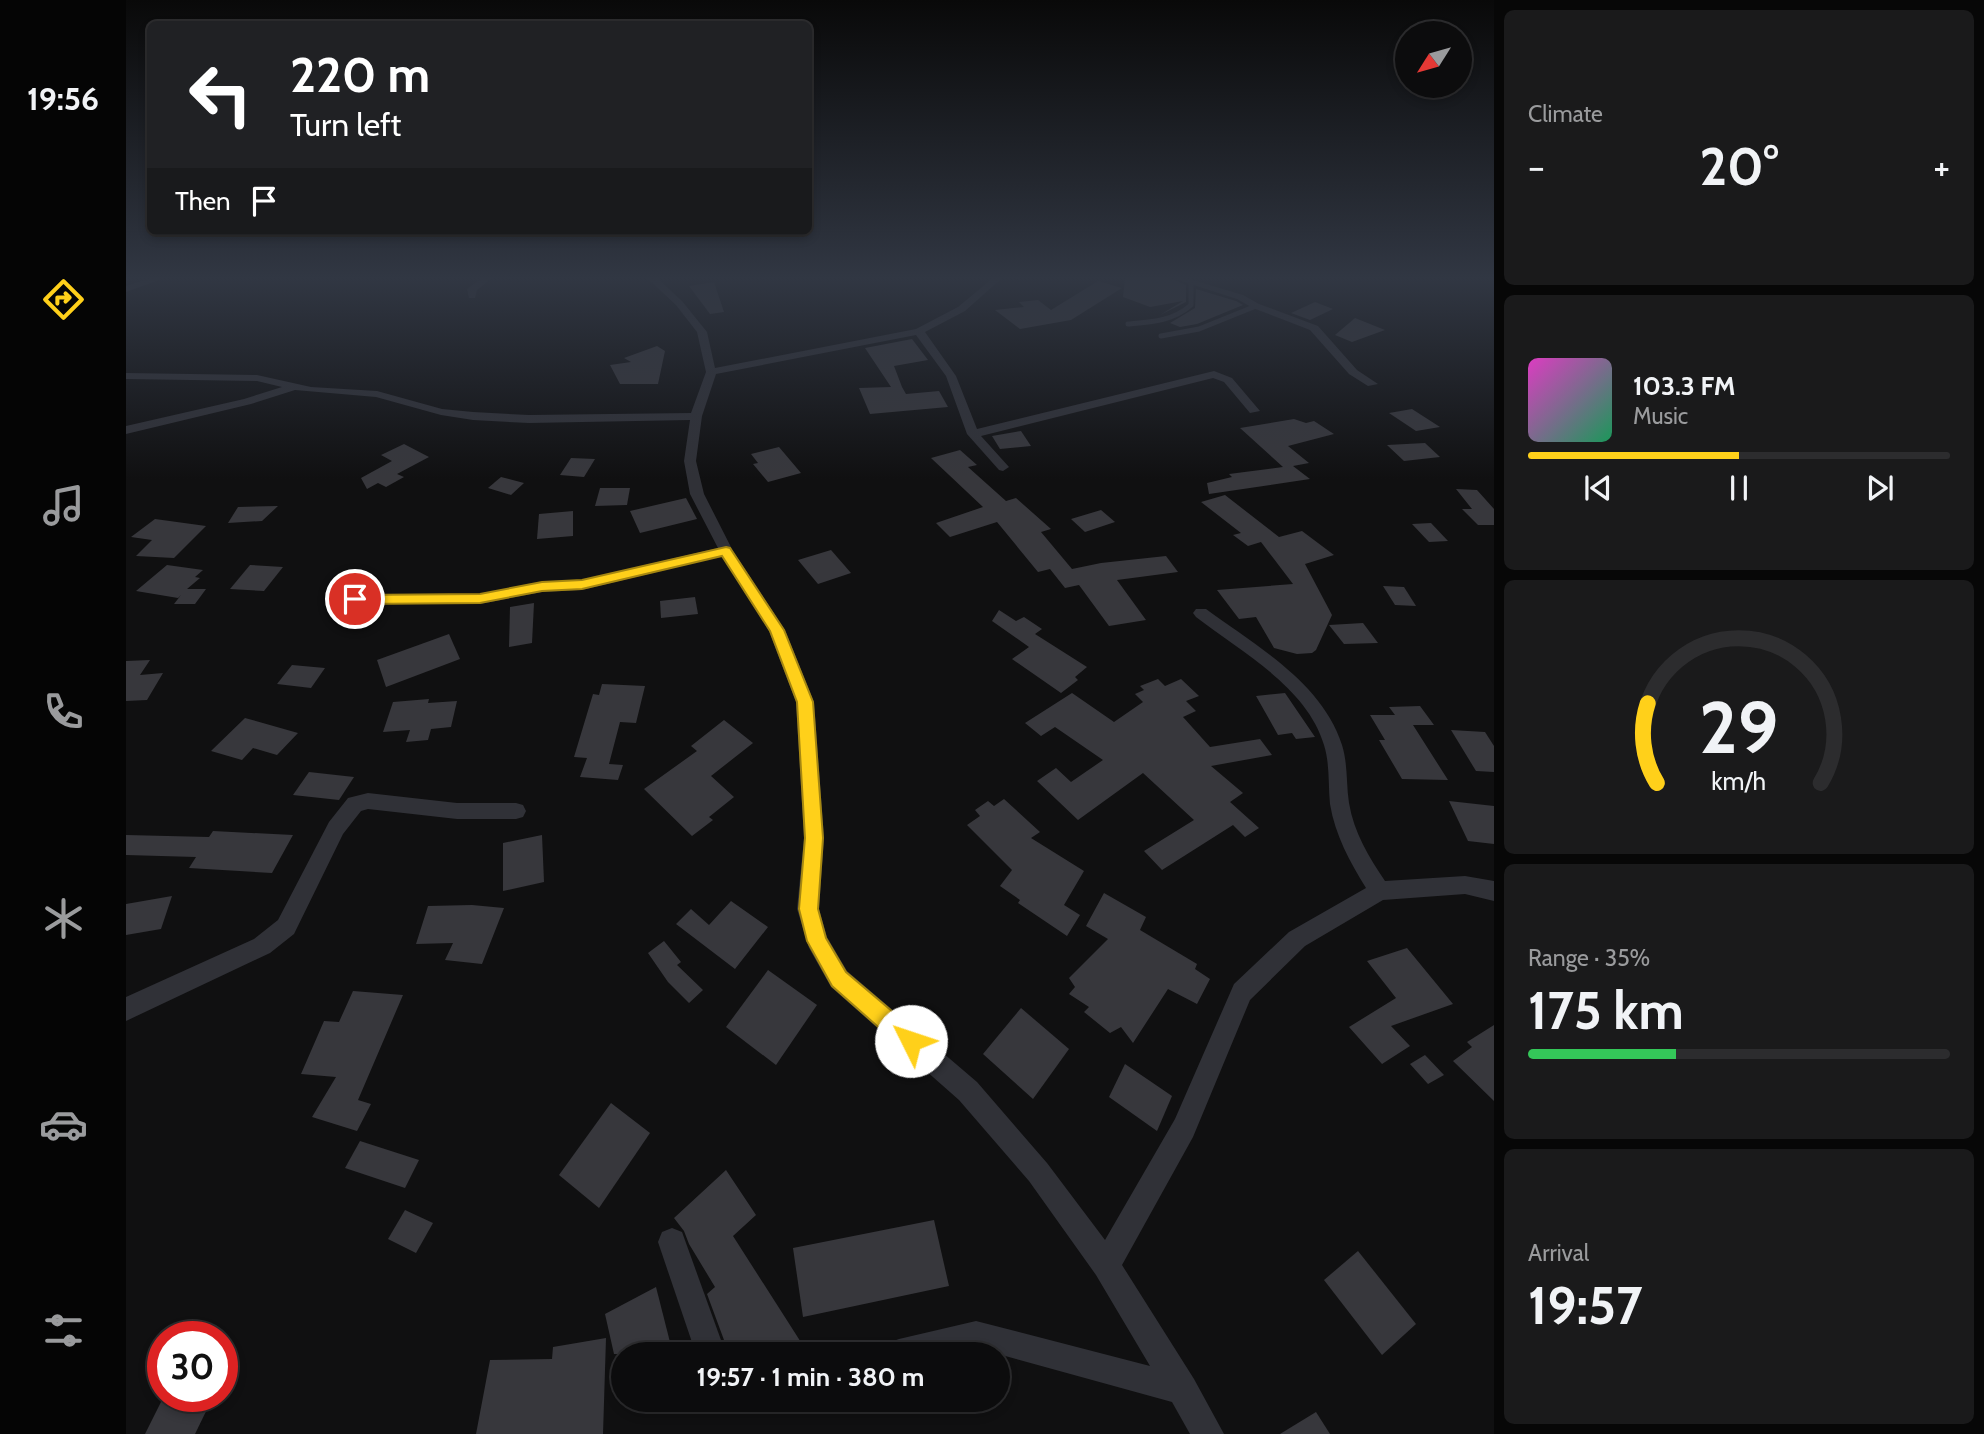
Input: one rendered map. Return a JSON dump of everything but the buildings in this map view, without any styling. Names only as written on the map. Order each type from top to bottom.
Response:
[{"type":"street","points":[[705,345],[711,372],[696,416],[690,461],[698,494],[726,551],[777,630],[805,702],[814,838],[808,909],[817,941],[839,979],[940,1063],[968,1091],[1038,1172],[1106,1265],[1208,1434]]},
{"type":"street","points":[[711,372],[848,345]]},
{"type":"street","points":[[929,345],[951,376],[973,434],[1003,467]]},
{"type":"street","points":[[1329,345],[1353,372],[1372,384]]},
{"type":"street","points":[[973,434],[1214,374],[1228,380],[1254,411]]},
{"type":"street","points":[[126,376],[257,378],[293,387],[377,394],[441,412],[529,419],[696,416]]},
{"type":"street","points":[[126,430],[247,402],[293,387]]},
{"type":"street","points":[[355,599],[480,599],[542,587],[582,585],[726,551]]},
{"type":"street","points":[[1201,613],[1292,684],[1318,714],[1332,740],[1340,807],[1349,844],[1380,891]]},
{"type":"street","points":[[126,1009],[262,946],[286,927],[336,828],[355,804],[368,801],[457,811],[516,811]]},
{"type":"street","points":[[1106,1265],[1184,1129],[1242,992],[1297,939],[1380,891],[1465,885],[1494,891]]},
{"type":"street","points":[[673,1242],[707,1342]]},
{"type":"street","points":[[950,1342],[976,1336],[999,1342]]},
{"type":"street","points":[[1010,1345],[1183,1390]]},
{"type":"route","points":[[355,599],[480,599],[542,587],[582,585],[726,551],[777,630],[805,702],[813,786],[814,838],[808,909],[817,941],[839,979],[911,1041]]}]
